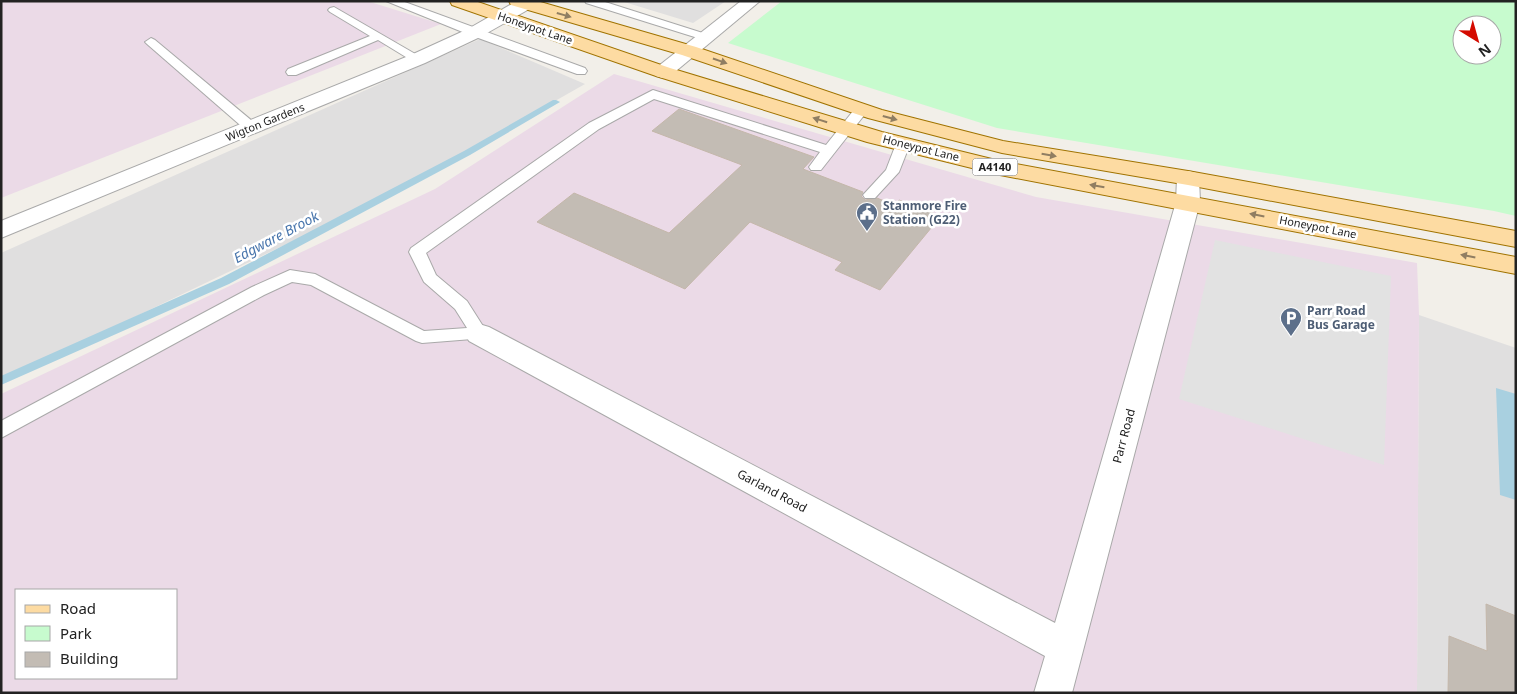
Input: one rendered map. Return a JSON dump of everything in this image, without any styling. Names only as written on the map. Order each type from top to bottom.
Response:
[{"type":"main road","name":"Honeypot Lane","points":[[458,1],[515,7],[689,51],[862,109],[1002,147],[1516,266]]},
{"type":"main road","name":"Honeypot Lane","points":[[515,7],[663,72],[903,144],[1000,168],[1188,190],[1516,239]]},
{"type":"street","points":[[663,72],[752,1]]},
{"type":"street","name":"Wigton Gardens","points":[[1,230],[418,59],[474,33],[515,7]]},
{"type":"street","name":"Parr Road","points":[[1053,693],[1188,190]]},
{"type":"street","name":"Garland Road","points":[[479,334],[1066,648]]},
{"type":"lane","points":[[391,1],[474,33],[581,70]]},
{"type":"lane","points":[[590,1],[705,37]]},
{"type":"lane","points":[[334,10],[418,59]]},
{"type":"lane","points":[[292,72],[379,36]]},
{"type":"lane","points":[[151,42],[252,128]]},
{"type":"lane","points":[[1,430],[258,291],[290,276],[315,280],[422,337],[479,334],[461,305],[430,278],[417,252],[594,126],[653,94],[830,152]]},
{"type":"lane","points":[[816,167],[830,152],[862,109]]},
{"type":"lane","points":[[870,195],[892,172],[903,144]]},
{"type":"shaded area","points":[[1,1],[367,1],[441,24],[1,198]]},
{"type":"shaded area","points":[[621,1],[726,1],[693,23]]},
{"type":"shaded area","points":[[480,39],[585,84],[393,193],[1,381],[1,253]]},
{"type":"shaded area","points":[[614,74],[1036,197],[1417,263],[1419,315],[1417,693],[1,693],[1,394],[435,189]]},
{"type":"shaded area","name":"Parr Road Bus Garage","points":[[1215,240],[1391,276],[1384,465],[1179,399]]},
{"type":"shaded area","points":[[1419,315],[1516,348],[1516,693],[1417,693]]},
{"type":"green space","points":[[782,1],[1516,1],[1516,216],[997,128],[728,43]]},
{"type":"water","points":[[1496,388],[1516,394],[1516,500],[1500,495]]},
{"type":"building","points":[[679,109],[814,157],[803,169],[863,192],[861,196],[865,200],[877,198],[894,205],[899,200],[941,216],[880,290],[835,270],[842,262],[750,222],[685,289],[537,222],[574,193],[669,233],[742,165],[652,131]]},
{"type":"building","points":[[1486,604],[1516,616],[1516,693],[1448,693],[1449,636],[1487,651]]},
{"type":"waterway","name":"Edgware Brook","points":[[1,381],[225,281],[467,153],[556,102]]},
{"type":"place","name":"Stanmore Fire Station (G22)","points":[[867,232]]},
{"type":"place","name":"Parr Road Bus Garage","points":[[1291,337]]}]
